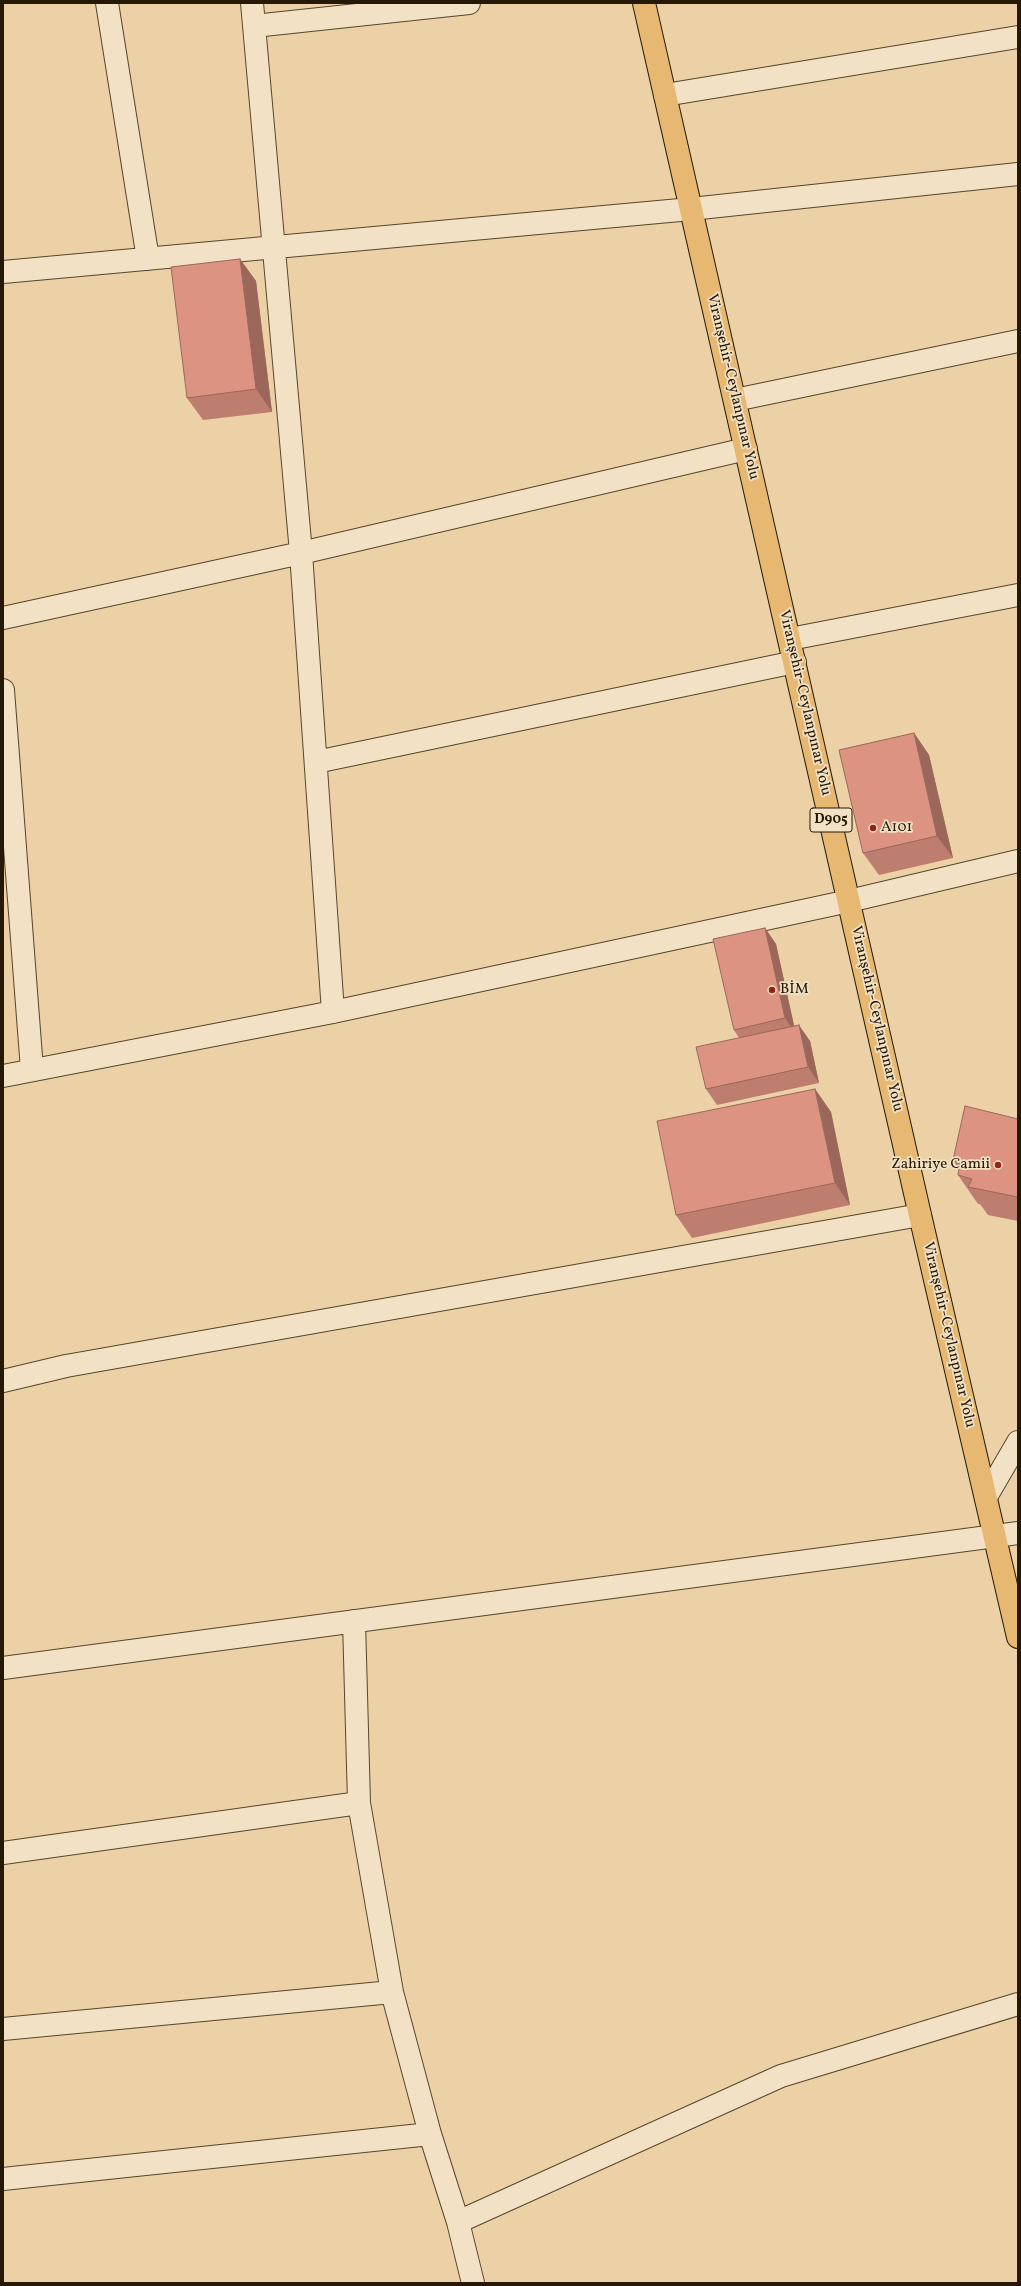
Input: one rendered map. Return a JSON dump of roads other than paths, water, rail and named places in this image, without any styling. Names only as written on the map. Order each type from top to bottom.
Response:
[{"type":"main road","name":"Viranşehir-Ceylanpınar Yolu","points":[[644,3],[920,1215],[1018,1637]]},
{"type":"street","points":[[107,3],[148,258]]},
{"type":"street","points":[[252,3],[301,553],[334,1012]]},
{"type":"street","points":[[254,26],[469,3]]},
{"type":"street","points":[[665,95],[1018,37]]},
{"type":"street","points":[[3,272],[691,209],[1018,174]]},
{"type":"street","points":[[735,400],[1018,341]]},
{"type":"street","points":[[3,618],[301,553],[746,449]]},
{"type":"street","points":[[790,639],[1018,595]]},
{"type":"street","points":[[316,762],[795,662]]},
{"type":"street","points":[[3,690],[32,1070]]},
{"type":"street","points":[[3,1076],[334,1012],[849,901],[1018,861]]},
{"type":"street","points":[[3,1382],[66,1366],[920,1215]]},
{"type":"street","points":[[986,1497],[1018,1442]]},
{"type":"street","points":[[3,1668],[1018,1533]]},
{"type":"street","points":[[354,1621],[359,1804],[392,1992],[430,2134],[458,2222],[473,2283]]},
{"type":"street","points":[[3,1853],[359,1804]]},
{"type":"street","points":[[3,2029],[392,1992]]},
{"type":"street","points":[[458,2222],[781,2076],[1018,2004]]},
{"type":"street","points":[[3,2179],[430,2134]]},
{"type":"place","name":"A101","points":[[873,828]]},
{"type":"place","name":"BİM","points":[[772,990]]},
{"type":"place","name":"Zahiriye Camii","points":[[998,1165]]}]
